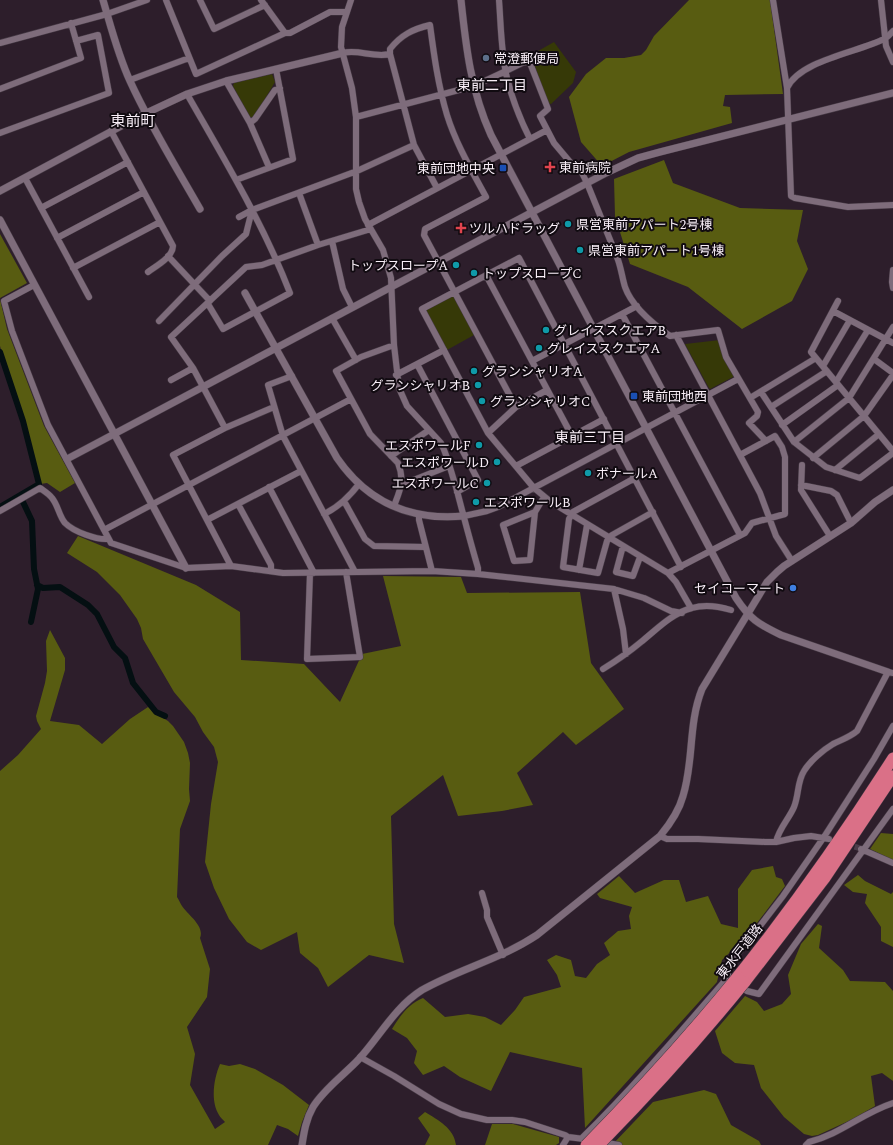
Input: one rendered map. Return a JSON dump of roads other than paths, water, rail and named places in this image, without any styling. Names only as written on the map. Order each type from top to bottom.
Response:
[{"type":"highway","name":"東水戸道路","points":[[599,1145],[663,1078],[817,873],[893,758]]},
{"type":"highway","name":"東水戸道路","points":[[584,1142],[652,1076],[825,878],[893,776]]},
{"type":"street","points":[[104,0],[114,40],[130,80],[146,113],[200,209]]},
{"type":"street","points":[[0,43],[107,14],[147,0]]},
{"type":"street","points":[[166,0],[196,74],[285,33],[290,33],[330,12],[347,12]]},
{"type":"street","points":[[200,0],[214,29],[263,3],[285,33]]},
{"type":"street","points":[[351,0],[342,27],[341,47],[352,88],[356,117],[356,189],[359,202],[369,227],[385,254],[392,286],[396,375],[399,388],[407,406],[441,443],[448,460],[464,516],[478,568],[478,574]]},
{"type":"street","points":[[461,0],[466,49],[474,86],[486,123],[531,212],[736,598],[753,620],[780,635],[890,673],[857,731],[851,736],[832,745],[819,755],[804,771],[800,780],[794,808],[782,826],[776,842]]},
{"type":"street","points":[[499,0],[506,71],[516,108],[530,139]]},
{"type":"street","points":[[773,0],[787,88],[791,196],[795,198],[848,207],[893,205]]},
{"type":"street","points":[[881,0],[885,39],[888,53],[893,62]]},
{"type":"street","points":[[0,89],[82,58],[71,23]]},
{"type":"street","points":[[437,188],[414,145],[390,54],[390,49],[402,36],[417,28],[430,25],[436,72],[447,115],[471,170],[486,197],[425,230],[424,235],[516,408]]},
{"type":"street","points":[[787,88],[796,77],[822,62],[839,54],[885,39],[893,31]]},
{"type":"street","points":[[0,132],[109,93],[98,36],[76,41]]},
{"type":"street","points":[[0,191],[111,131],[187,94],[226,81],[349,52],[383,56],[390,54]]},
{"type":"street","points":[[130,80],[189,58]]},
{"type":"street","points":[[356,117],[474,86],[526,60],[530,63],[548,109],[540,116],[554,143],[563,155],[581,171],[619,262],[626,288],[637,306],[659,328],[670,336],[718,330],[726,357],[758,412],[757,416],[749,423],[766,441]]},
{"type":"street","points":[[236,180],[293,159],[276,69]]},
{"type":"street","points":[[226,81],[250,123],[269,167]]},
{"type":"street","points":[[250,123],[255,119],[274,90],[280,88]]},
{"type":"street","points":[[67,460],[531,212],[638,158],[893,93]]},
{"type":"street","points":[[168,256],[209,302],[223,329],[290,293],[277,260],[252,210],[187,94]]},
{"type":"street","points":[[225,428],[193,368],[171,337],[246,267],[262,265],[369,227],[437,188],[547,130]]},
{"type":"street","points":[[111,131],[173,246],[173,251],[148,272]]},
{"type":"street","points":[[239,217],[252,210],[357,171],[414,145]]},
{"type":"street","points":[[41,208],[128,162]]},
{"type":"street","points":[[25,178],[89,297]]},
{"type":"street","points":[[57,238],[144,192]]},
{"type":"street","points":[[300,193],[318,245]]},
{"type":"street","points":[[159,321],[222,256],[246,234],[252,210]]},
{"type":"street","points":[[0,220],[186,568]]},
{"type":"street","points":[[73,268],[160,222]]},
{"type":"street","points":[[332,241],[342,289],[352,307]]},
{"type":"street","points":[[681,567],[519,258],[422,309],[488,433],[534,488],[544,497],[571,515],[668,574],[676,582],[692,608]]},
{"type":"street","points":[[893,270],[893,288]]},
{"type":"street","points":[[486,275],[572,436]]},
{"type":"street","points":[[34,285],[4,301],[12,331],[48,425],[110,543],[186,568],[231,566],[283,572],[312,573],[432,572],[478,574],[614,589],[644,598],[671,611],[682,612]]},
{"type":"street","points":[[246,293],[337,458],[346,471],[359,484],[379,499],[406,511],[420,515],[447,517],[464,516],[498,507],[738,379]]},
{"type":"street","points":[[761,392],[794,442],[826,467],[860,478],[893,452],[811,352],[838,301]]},
{"type":"street","points":[[532,361],[637,306]]},
{"type":"street","points":[[833,311],[893,343]]},
{"type":"street","points":[[622,314],[740,535]]},
{"type":"street","points":[[332,318],[356,360]]},
{"type":"street","points":[[771,407],[825,369],[850,320]]},
{"type":"street","points":[[794,442],[849,398],[893,327]]},
{"type":"street","points":[[782,425],[837,384],[868,330]]},
{"type":"street","points":[[676,335],[760,494],[776,536],[792,561]]},
{"type":"street","points":[[394,345],[356,360],[336,371],[370,434],[398,463],[402,483],[394,506]]},
{"type":"street","points":[[396,375],[444,350]]},
{"type":"street","points":[[750,398],[816,358]]},
{"type":"street","points":[[813,458],[864,416],[893,374],[874,359]]},
{"type":"street","points":[[418,364],[478,480],[457,492]]},
{"type":"street","points":[[171,380],[193,368]]},
{"type":"street","points":[[292,376],[268,385],[283,436],[300,471],[355,572]]},
{"type":"street","points":[[488,433],[516,408],[547,390]]},
{"type":"street","points":[[104,530],[351,399]]},
{"type":"street","points":[[231,566],[173,455],[225,428],[274,407]]},
{"type":"street","points":[[516,466],[604,419]]},
{"type":"street","points":[[391,456],[429,430]]},
{"type":"street","points":[[835,470],[879,434]]},
{"type":"street","points":[[668,574],[745,533],[752,523],[785,514],[785,458],[782,447],[775,436],[740,455]]},
{"type":"street","points":[[802,465],[801,490],[830,536]]},
{"type":"street","points":[[402,483],[406,483],[449,466]]},
{"type":"street","points":[[208,520],[300,471]]},
{"type":"street","points":[[635,478],[573,512],[569,519],[562,567],[598,573],[609,538],[653,512]]},
{"type":"street","points":[[324,514],[333,510],[344,501],[359,484]]},
{"type":"street","points":[[801,485],[831,491],[837,495],[851,523]]},
{"type":"street","points":[[0,511],[40,488],[52,499],[65,522],[69,526],[102,540],[108,539]]},
{"type":"street","points":[[269,488],[312,573],[307,659],[360,657],[346,572]]},
{"type":"street","points":[[302,1145],[308,1117],[316,1102],[360,1057],[397,1011],[412,998],[438,982],[503,955],[537,935],[660,836],[674,817],[683,798],[688,774],[693,722],[699,698],[708,679],[767,582],[777,572],[792,561],[851,523],[875,502],[893,490]]},
{"type":"street","points":[[535,512],[503,525],[514,561],[530,560],[535,512],[544,497]]},
{"type":"street","points":[[344,501],[369,544],[374,546],[425,547]]},
{"type":"street","points":[[238,504],[271,565],[271,570]]},
{"type":"street","points":[[420,515],[419,520],[432,572]]},
{"type":"street","points":[[578,570],[587,525]]},
{"type":"street","points":[[622,546],[616,572],[633,576],[640,557]]},
{"type":"street","points":[[614,589],[623,629],[626,654]]},
{"type":"street","points":[[603,669],[626,654],[673,617],[682,612],[692,608],[719,606],[731,610]]},
{"type":"street","points":[[893,726],[826,838],[746,944],[728,965],[747,991],[759,994],[861,849],[893,809]]},
{"type":"street","points":[[660,836],[667,839],[776,842],[802,837],[826,838]]},
{"type":"street","points":[[861,849],[893,863]]},
{"type":"street","points":[[482,893],[488,910],[487,916],[503,955]]},
{"type":"street","points":[[360,1057],[439,1104],[461,1114],[487,1120],[512,1120],[525,1122],[584,1142],[619,1145]]},
{"type":"street","points":[[806,1145],[809,1142],[834,1134],[872,1111],[893,1103]]},
{"type":"street","points":[[563,1145],[568,1137]]},
{"type":"waterway","points":[[0,352],[23,421],[39,484],[0,507]]},
{"type":"waterway","points":[[23,502],[32,521],[34,569],[38,589],[31,622]]},
{"type":"waterway","points":[[37,585],[43,588],[60,587],[88,605],[97,614],[114,647],[125,658],[133,683],[156,712],[165,716]]},
{"type":"tunnel","points":[[846,844],[859,848]]},
{"type":"place","name":"常澄郵便局","points":[[486,58]]},
{"type":"place","name":"東前病院","points":[[550,167]]},
{"type":"place","name":"東前団地中央","points":[[503,168]]},
{"type":"place","name":"県営東前アパート2号棟","points":[[568,224]]},
{"type":"place","name":"ツルハドラッグ","points":[[461,228]]},
{"type":"place","name":"県営東前アパート1号棟","points":[[580,250]]},
{"type":"place","name":"トップスロープA","points":[[456,265]]},
{"type":"place","name":"トップスロープC","points":[[474,273]]},
{"type":"place","name":"グレイススクエアB","points":[[546,330]]},
{"type":"place","name":"グレイススクエアA","points":[[539,348]]},
{"type":"place","name":"グランシャリオA","points":[[474,371]]},
{"type":"place","name":"グランシャリオB","points":[[478,385]]},
{"type":"place","name":"東前団地西","points":[[634,396]]},
{"type":"place","name":"グランシャリオC","points":[[482,401]]},
{"type":"place","name":"エスポワールF","points":[[479,445]]},
{"type":"place","name":"エスポワールD","points":[[497,462]]},
{"type":"place","name":"ボナールA","points":[[588,473]]},
{"type":"place","name":"エスポワールC","points":[[487,483]]},
{"type":"place","name":"エスポワールB","points":[[476,502]]},
{"type":"place","name":"セイコーマート","points":[[793,588]]},
{"type":"district","name":"東前二丁目","points":[[492,85]]},
{"type":"district","name":"東前町","points":[[133,121]]},
{"type":"district","name":"東前三丁目","points":[[590,437]]}]
